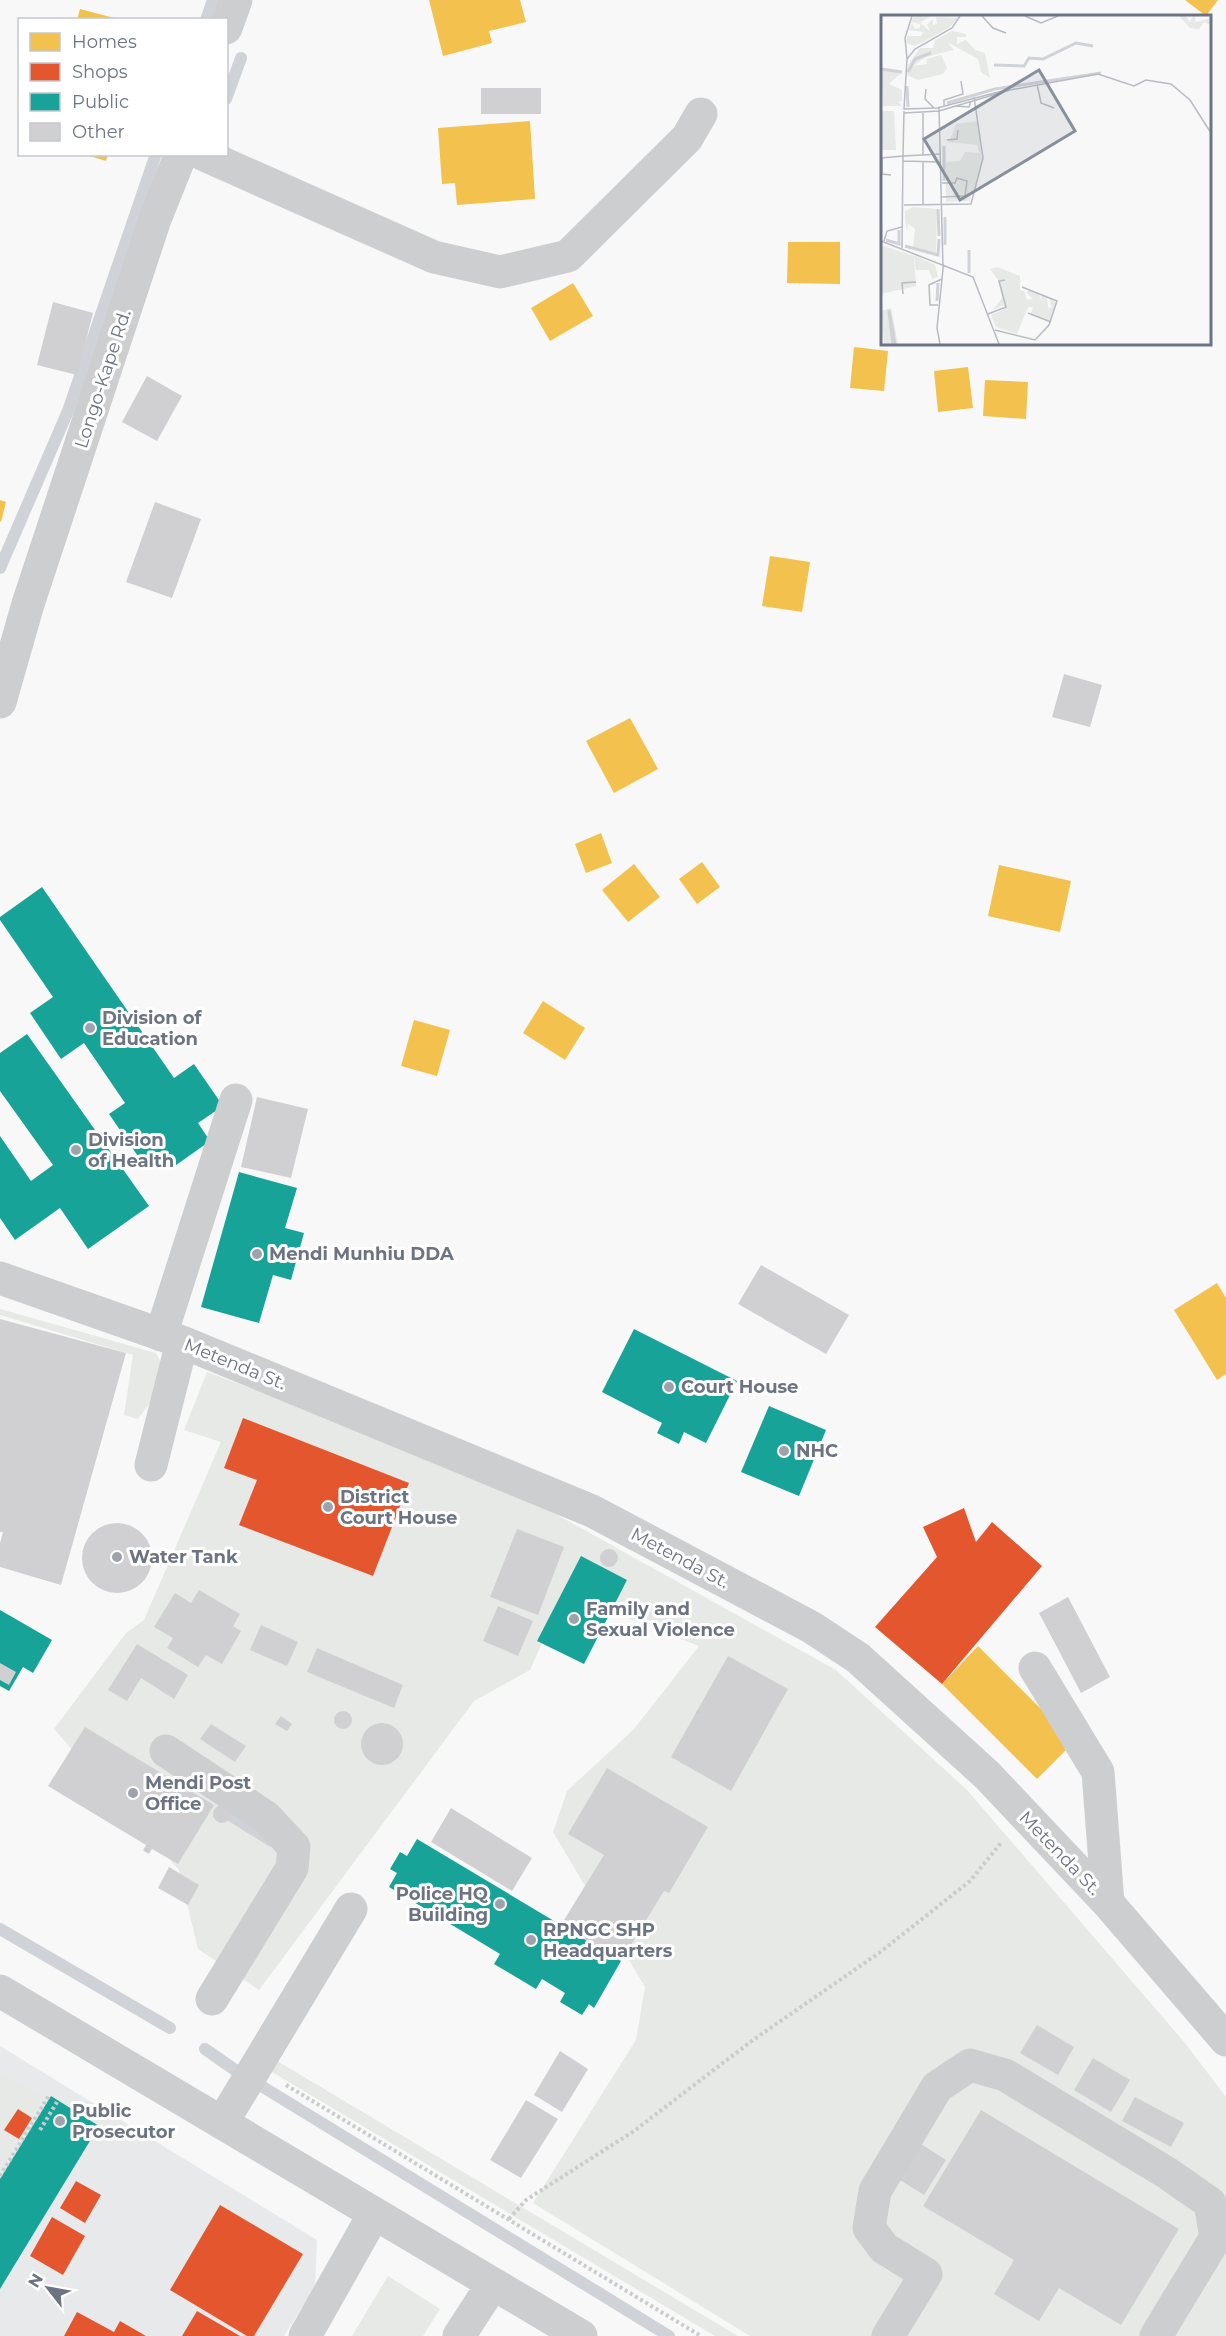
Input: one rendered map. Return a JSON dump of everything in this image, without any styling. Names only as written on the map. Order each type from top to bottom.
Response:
[{"type":"street","points":[[228,22],[236,0]]},
{"type":"street","points":[[207,156],[434,257],[500,272],[568,256],[687,138],[701,114]]},
{"type":"street","name":"Longo-Kape Rd.","points":[[28,604],[155,219],[180,156]]},
{"type":"street","points":[[0,647],[28,604]]},
{"type":"street","points":[[0,702],[28,604]]},
{"type":"street","points":[[151,1465],[172,1338],[236,1100]]},
{"type":"street","name":"Metenda St.","points":[[0,1278],[172,1338],[592,1511],[811,1627],[858,1658],[987,1775],[1108,1903],[1226,2040]]},
{"type":"street","points":[[1035,1668],[1098,1772],[1108,1903]]},
{"type":"street","points":[[166,1751],[266,1817],[294,1847],[292,1868],[212,1999]]},
{"type":"street","points":[[222,2123],[351,1909]]},
{"type":"street","points":[[0,1991],[581,2336]]},
{"type":"street","points":[[888,2336],[926,2274],[884,2247],[869,2228],[875,2191],[937,2087],[970,2066],[1005,2075],[1167,2173],[1210,2203],[1216,2237],[1156,2336]]},
{"type":"street","points":[[305,2336],[374,2214]]},
{"type":"street","points":[[459,2336],[492,2285]]},
{"type":"path","points":[[509,2220],[526,2200],[634,2131],[753,2040],[879,1953],[970,1881],[1024,1815]]},
{"type":"path","points":[[146,1852],[149,1845]]},
{"type":"path","points":[[283,2083],[702,2336]]},
{"type":"path","points":[[0,2176],[50,2094]]},
{"type":"path","points":[[40,2130],[57,2102]]},
{"type":"shaded area","points":[[0,1309],[156,1353],[166,1372],[154,1397],[138,1419],[124,1415],[133,1355],[0,1315]]},
{"type":"shaded area","points":[[207,1372],[491,1478],[836,1670],[967,1790],[1185,2043],[1226,2097],[1226,2336],[750,2336],[533,2203],[636,2040],[645,1987],[553,1832],[567,1791],[634,1729],[699,1646],[564,1593],[530,1670],[474,1701],[259,1990],[198,1949],[179,1870],[54,1729],[126,1633],[144,1620],[221,1442],[184,1430]]},
{"type":"shaded area","points":[[0,2046],[317,2240],[315,2287],[284,2336],[0,2336]]},
{"type":"shaded area","points":[[274,2059],[738,2336],[715,2336],[267,2069]]},
{"type":"shaded area","points":[[0,2073],[41,2097],[0,2166]]},
{"type":"shaded area","points":[[388,2276],[440,2309],[423,2336],[352,2336]]},
{"type":"building: Homes","points":[[429,0],[520,0],[526,22],[489,31],[492,43],[443,56]]},
{"type":"building: Homes","points":[[1185,0],[1218,0],[1205,15]]},
{"type":"building: Homes","points":[[80,9],[114,18],[78,18]]},
{"type":"building: Homes","points":[[530,121],[535,199],[457,205],[455,183],[442,184],[438,128]]},
{"type":"building: Homes","points":[[90,156],[107,156],[106,161]]},
{"type":"building: Homes","points":[[788,242],[840,242],[840,284],[787,283]]},
{"type":"building: Homes","points":[[573,283],[593,316],[550,341],[531,308]]},
{"type":"building: Homes","points":[[854,347],[888,351],[884,391],[850,388]]},
{"type":"building: Homes","points":[[968,367],[973,408],[938,412],[934,371]]},
{"type":"building: Homes","points":[[985,380],[1028,382],[1026,419],[983,416]]},
{"type":"building: Homes","points":[[0,500],[6,502],[1,522],[0,521]]},
{"type":"building: Homes","points":[[770,556],[810,562],[802,612],[762,606]]},
{"type":"building: Homes","points":[[630,718],[658,769],[614,793],[586,741]]},
{"type":"building: Homes","points":[[601,833],[612,863],[586,873],[575,844]]},
{"type":"building: Homes","points":[[702,862],[720,887],[697,904],[679,879]]},
{"type":"building: Homes","points":[[634,864],[660,897],[628,922],[602,890]]},
{"type":"building: Homes","points":[[999,865],[1071,881],[1060,932],[988,916]]},
{"type":"building: Homes","points":[[543,1001],[585,1028],[565,1060],[523,1033]]},
{"type":"building: Homes","points":[[414,1020],[450,1030],[437,1076],[401,1066]]},
{"type":"building: Homes","points":[[1217,1283],[1226,1298],[1226,1374],[1217,1380],[1174,1310]]},
{"type":"building: Homes","points":[[978,1646],[1074,1742],[1037,1779],[942,1684]]},
{"type":"building: Shops","points":[[243,1418],[409,1483],[373,1576],[239,1525],[257,1480],[224,1468]]},
{"type":"building: Shops","points":[[964,1508],[976,1542],[992,1522],[1042,1566],[942,1684],[875,1627],[937,1557],[923,1527]]},
{"type":"building: Shops","points":[[54,2100],[96,2126],[0,2284],[0,2183]]},
{"type":"building: Shops","points":[[18,2109],[32,2118],[19,2139],[4,2130]]},
{"type":"building: Shops","points":[[76,2181],[101,2195],[85,2223],[60,2208]]},
{"type":"building: Shops","points":[[220,2205],[303,2254],[254,2336],[247,2336],[170,2290]]},
{"type":"building: Shops","points":[[52,2217],[85,2236],[63,2275],[30,2256]]},
{"type":"building: Shops","points":[[197,2311],[240,2336],[182,2336]]},
{"type":"building: Shops","points":[[77,2312],[114,2332],[120,2321],[146,2336],[64,2336]]},
{"type":"building: Public","name":"Division of Education","points":[[42,887],[174,1078],[194,1064],[223,1106],[198,1123],[210,1141],[172,1168],[161,1153],[144,1165],[109,1114],[125,1103],[84,1043],[61,1059],[30,1013],[53,997],[0,917]]},
{"type":"building: Public","name":"Division of Health","points":[[27,1034],[149,1206],[88,1249],[60,1208],[15,1240],[0,1218],[0,1136],[31,1181],[53,1165],[0,1091],[0,1053]]},
{"type":"building: Public","name":"Mendi Munhiu DDA","points":[[239,1172],[297,1188],[285,1228],[304,1233],[291,1280],[273,1275],[259,1323],[201,1307]]},
{"type":"building: Public","name":"Court House","points":[[634,1329],[737,1381],[706,1443],[684,1432],[679,1444],[657,1433],[662,1423],[602,1392]]},
{"type":"building: Public","name":"NHC","points":[[769,1406],[826,1430],[799,1496],[741,1472]]},
{"type":"building: Public","points":[[581,1556],[627,1580],[584,1664],[537,1641]]},
{"type":"building: Public","points":[[0,1610],[52,1640],[33,1673],[23,1667],[9,1691],[0,1686]]},
{"type":"building: Public","name":"Mendi Post Office","points":[[86,1730],[210,1805],[180,1855],[55,1780]]},
{"type":"building: Public","name":"RPNGC SHP Headquarters","points":[[417,1839],[621,1961],[594,2008],[589,2004],[582,2015],[560,2002],[565,1993],[542,1979],[536,1989],[494,1964],[500,1954],[389,1887],[397,1873],[390,1869],[400,1852],[407,1856]]},
{"type":"building: Public","points":[[51,2096],[99,2126],[0,2289],[0,2179]]},
{"type":"building: Other","points":[[481,88],[541,88],[541,114],[481,114]]},
{"type":"building: Other","points":[[53,302],[93,313],[77,375],[37,365]]},
{"type":"building: Other","points":[[147,376],[182,396],[157,441],[122,422]]},
{"type":"building: Other","points":[[155,502],[201,519],[172,598],[126,582]]},
{"type":"building: Other","points":[[1064,674],[1102,685],[1090,727],[1052,717]]},
{"type":"building: Other","points":[[257,1097],[308,1109],[291,1178],[241,1167]]},
{"type":"building: Other","points":[[761,1265],[849,1315],[826,1354],[738,1304]]},
{"type":"building: Other","points":[[0,1319],[126,1353],[61,1585],[0,1567],[0,1543],[3,1532],[0,1532]]},
{"type":"building: Other","name":"Water Tank","points":[[124,1523],[137,1529],[146,1538],[150,1544],[152,1558],[150,1572],[142,1583],[131,1591],[110,1593],[92,1583],[84,1572],[82,1551],[92,1533],[103,1525]]},
{"type":"building: Other","points":[[517,1529],[564,1547],[538,1615],[490,1597]]},
{"type":"building: Other","points":[[605,1549],[613,1549],[618,1554],[616,1565],[605,1567],[600,1562],[600,1554]]},
{"type":"building: Other","points":[[199,1590],[240,1614],[233,1626],[241,1631],[222,1664],[206,1655],[198,1667],[167,1648],[173,1638],[154,1627],[175,1593],[191,1603]]},
{"type":"building: Other","points":[[1068,1597],[1110,1677],[1081,1693],[1039,1613]]},
{"type":"building: Other","points":[[498,1606],[533,1621],[518,1656],[483,1641]]},
{"type":"building: Other","points":[[261,1625],[298,1642],[287,1666],[250,1650]]},
{"type":"building: Other","points":[[137,1644],[188,1675],[174,1699],[141,1678],[127,1701],[108,1690]]},
{"type":"building: Other","points":[[317,1648],[403,1685],[394,1708],[307,1672]]},
{"type":"building: Other","points":[[728,1656],[788,1689],[731,1791],[671,1757]]},
{"type":"building: Other","points":[[0,1663],[16,1672],[9,1685],[0,1680]]},
{"type":"building: Other","points":[[343,1711],[349,1714],[352,1720],[349,1726],[343,1729],[337,1726],[334,1720],[337,1714]]},
{"type":"building: Other","points":[[281,1716],[292,1724],[287,1731],[275,1724]]},
{"type":"building: Other","points":[[382,1723],[390,1724],[397,1729],[402,1736],[402,1752],[397,1759],[390,1764],[382,1765],[374,1764],[367,1759],[362,1752],[361,1744],[362,1736],[367,1729],[374,1724]]},
{"type":"building: Other","points":[[211,1724],[246,1746],[235,1762],[200,1739]]},
{"type":"building: Other","name":"Mendi Post Office","points":[[85,1727],[214,1805],[178,1864],[152,1849],[149,1854],[143,1850],[146,1845],[48,1786]]},
{"type":"building: Other","points":[[607,1768],[708,1827],[669,1893],[664,1891],[621,1961],[561,1925],[604,1855],[568,1834]]},
{"type":"building: Other","points":[[222,1805],[228,1808],[231,1814],[228,1820],[222,1823],[216,1820],[213,1814],[216,1808]]},
{"type":"building: Other","points":[[451,1808],[532,1858],[512,1891],[431,1842]]},
{"type":"building: Other","points":[[169,1867],[199,1885],[188,1905],[158,1888]]},
{"type":"building: Other","points":[[1037,2025],[1074,2047],[1058,2075],[1020,2053]]},
{"type":"building: Other","points":[[560,2051],[588,2069],[562,2112],[534,2095]]},
{"type":"building: Other","points":[[1093,2058],[1130,2080],[1111,2112],[1074,2090]]},
{"type":"building: Other","points":[[1135,2097],[1184,2123],[1171,2147],[1122,2121]]},
{"type":"building: Other","points":[[526,2100],[558,2119],[521,2178],[490,2160]]},
{"type":"building: Other","points":[[981,2110],[1179,2229],[1121,2325],[1059,2288],[1039,2321],[994,2294],[1014,2260],[923,2206]]},
{"type":"building: Other","points":[[921,2144],[946,2160],[924,2195],[900,2180]]},
{"type":"waterway","points":[[207,18],[213,0]]},
{"type":"waterway","points":[[228,94],[241,58]]},
{"type":"waterway","points":[[0,568],[68,411],[155,156]]},
{"type":"waterway","points":[[233,1817],[272,1841]]},
{"type":"waterway","points":[[0,1929],[170,2028]]},
{"type":"waterway","points":[[205,2049],[238,2072]]},
{"type":"waterway","points":[[263,2087],[669,2336]]},
{"type":"place","name":"Division of Education","points":[[90,1028]]},
{"type":"place","name":"Division of Health","points":[[76,1150]]},
{"type":"place","name":"Mendi Munhiu DDA","points":[[257,1254]]},
{"type":"place","name":"Court House","points":[[669,1387]]},
{"type":"place","name":"NHC","points":[[784,1451]]},
{"type":"place","name":"District Court House","points":[[328,1507]]},
{"type":"place","name":"Water Tank","points":[[117,1557]]},
{"type":"place","name":"Family and Sexual Violence","points":[[574,1619]]},
{"type":"place","name":"Mendi Post Office","points":[[133,1793]]},
{"type":"place","name":"Police HQ Building","points":[[500,1904]]},
{"type":"place","name":"RPNGC SHP Headquarters","points":[[531,1940]]},
{"type":"place","name":"Public Prosecutor","points":[[60,2121]]}]
